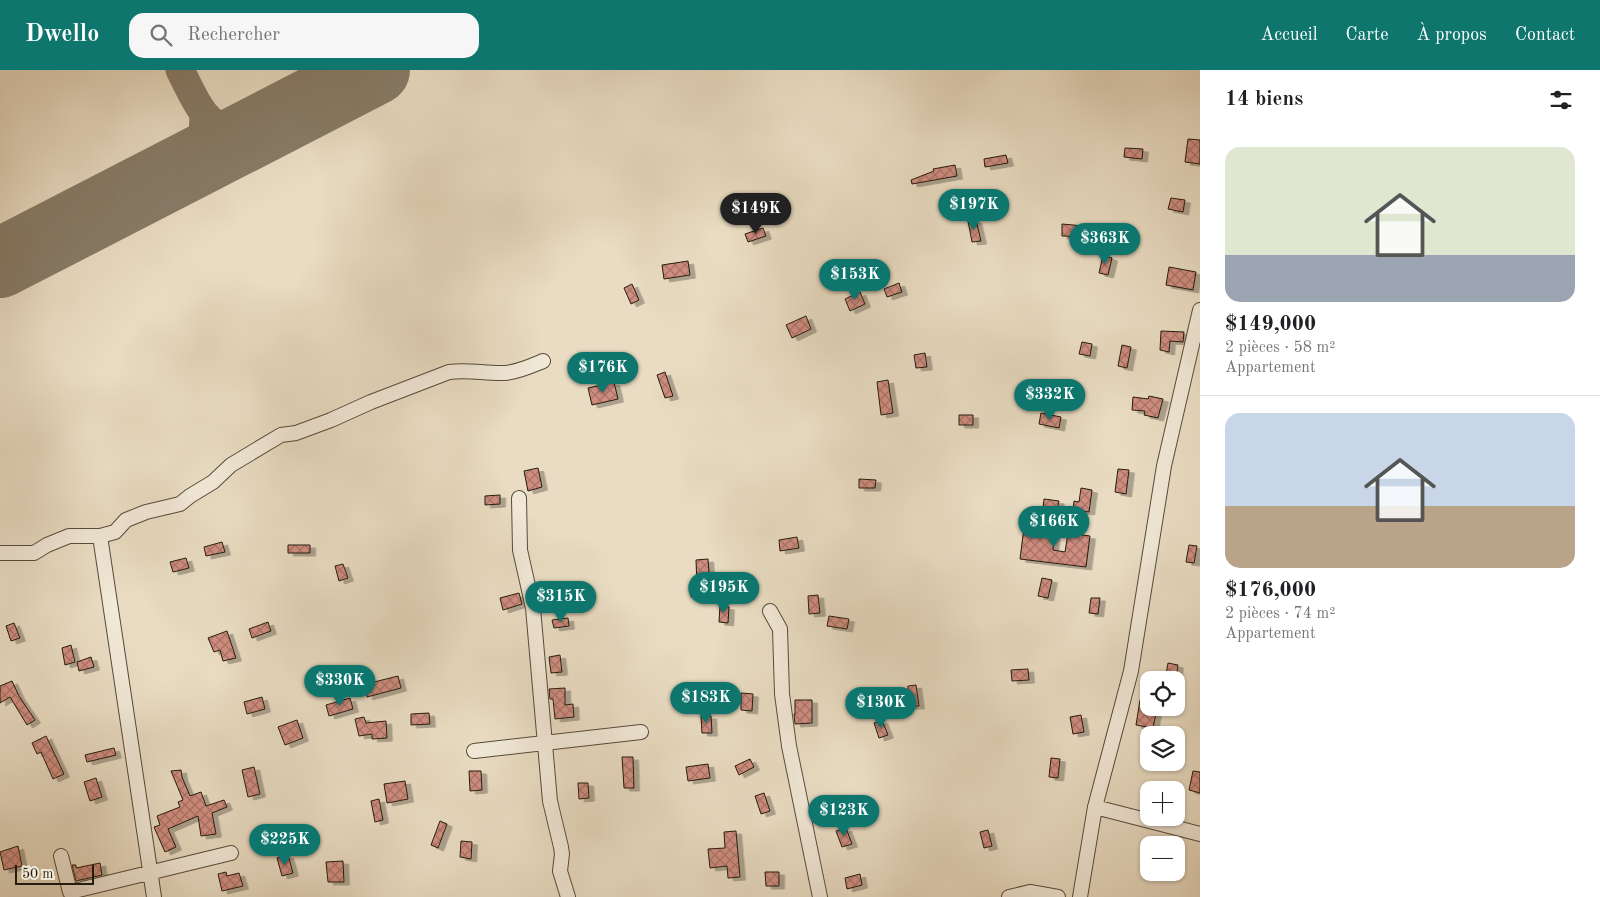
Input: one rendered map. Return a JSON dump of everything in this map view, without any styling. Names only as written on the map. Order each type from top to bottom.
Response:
[{"type":"street","points":[[1080,897],[1095,807],[1131,671],[1164,466],[1200,310]]},
{"type":"street","points":[[0,553],[34,553],[68,536],[100,536],[114,532],[126,520],[146,512],[180,504],[212,482],[231,465],[281,435],[296,433],[331,420],[449,372],[460,370],[512,372],[543,361]]},
{"type":"street","points":[[519,498],[520,550],[533,608],[550,801],[561,847],[560,871],[568,897]]},
{"type":"street","points":[[100,536],[154,897]]},
{"type":"street","points":[[770,611],[780,629],[782,694],[789,746],[820,897]]},
{"type":"street","points":[[474,751],[641,732]]},
{"type":"street","points":[[1095,807],[1200,834]]},
{"type":"street","points":[[61,856],[70,892],[231,854]]},
{"type":"street","points":[[1009,897],[1030,892],[1058,897]]},
{"type":"building","points":[[1188,139],[1200,140],[1200,164],[1185,162]]},
{"type":"building","points":[[1125,148],[1143,149],[1142,159],[1124,157]]},
{"type":"building","points":[[1006,155],[1008,163],[985,167],[984,159]]},
{"type":"building","points":[[955,165],[957,176],[912,184],[911,180],[934,171],[933,169]]},
{"type":"building","points":[[1171,198],[1185,200],[1183,212],[1168,209]]},
{"type":"building","points":[[976,220],[981,241],[972,242],[968,221]]},
{"type":"building","points":[[1062,224],[1106,228],[1105,241],[1092,241],[1092,237],[1062,236]]},
{"type":"building","points":[[763,228],[766,236],[748,242],[745,234]]},
{"type":"building","points":[[1103,255],[1112,258],[1108,275],[1099,273]]},
{"type":"building","points":[[688,261],[690,275],[664,279],[662,265]]},
{"type":"building","points":[[1169,267],[1196,272],[1193,290],[1166,285]]},
{"type":"building","points":[[899,283],[902,292],[887,297],[884,289]]},
{"type":"building","points":[[632,284],[639,300],[631,304],[624,288]]},
{"type":"building","points":[[860,292],[865,304],[850,311],[845,299]]},
{"type":"building","points":[[806,316],[811,329],[792,338],[786,325]]},
{"type":"building","points":[[1161,331],[1184,332],[1183,342],[1170,341],[1169,352],[1160,350]]},
{"type":"building","points":[[1082,342],[1092,344],[1090,356],[1079,354]]},
{"type":"building","points":[[1122,345],[1131,347],[1127,368],[1118,366]]},
{"type":"building","points":[[925,353],[927,367],[916,368],[914,355]]},
{"type":"building","points":[[665,372],[673,396],[665,398],[657,375]]},
{"type":"building","points":[[888,380],[893,413],[881,415],[877,382]]},
{"type":"building","points":[[614,382],[618,399],[592,405],[588,388]]},
{"type":"building","points":[[1149,396],[1163,399],[1158,418],[1144,415],[1145,411],[1132,410],[1133,397],[1148,399]]},
{"type":"building","points":[[1041,413],[1061,417],[1059,428],[1039,424]]},
{"type":"building","points":[[959,415],[973,415],[973,425],[959,425]]},
{"type":"building","points":[[538,468],[542,487],[528,491],[524,471]]},
{"type":"building","points":[[1118,469],[1129,470],[1126,494],[1115,492]]},
{"type":"building","points":[[859,479],[876,480],[875,488],[859,488]]},
{"type":"building","points":[[1081,488],[1092,490],[1089,512],[1073,510],[1074,501],[1079,502]]},
{"type":"building","points":[[500,495],[500,504],[485,505],[485,496]]},
{"type":"building","points":[[1044,499],[1059,501],[1057,510],[1043,508]]},
{"type":"building","points":[[1024,527],[1055,531],[1053,550],[1065,552],[1068,533],[1090,536],[1086,567],[1020,559]]},
{"type":"building","points":[[797,537],[799,548],[780,551],[779,540]]},
{"type":"building","points":[[222,542],[225,552],[206,556],[204,547]]},
{"type":"building","points":[[288,545],[310,545],[310,553],[288,553]]},
{"type":"building","points":[[1189,545],[1197,546],[1194,563],[1186,562]]},
{"type":"building","points":[[186,558],[189,568],[173,572],[170,562]]},
{"type":"building","points":[[708,559],[711,596],[691,597],[691,587],[697,586],[696,560]]},
{"type":"building","points":[[343,564],[348,578],[339,581],[335,566]]},
{"type":"building","points":[[1042,578],[1052,580],[1048,598],[1038,596]]},
{"type":"building","points":[[519,593],[522,604],[503,610],[500,598]]},
{"type":"building","points":[[818,595],[820,613],[809,614],[808,596]]},
{"type":"building","points":[[1091,598],[1100,598],[1098,614],[1089,613]]},
{"type":"building","points":[[720,606],[729,607],[728,623],[719,622]]},
{"type":"building","points":[[829,616],[849,619],[847,629],[827,626]]},
{"type":"building","points":[[568,618],[569,626],[554,628],[552,620]]},
{"type":"building","points":[[268,622],[271,631],[252,638],[249,629]]},
{"type":"building","points":[[14,623],[20,638],[11,641],[6,626]]},
{"type":"building","points":[[227,631],[236,658],[223,661],[220,650],[214,652],[208,638]]},
{"type":"building","points":[[71,645],[75,662],[65,665],[62,648]]},
{"type":"building","points":[[560,655],[562,672],[551,673],[549,657]]},
{"type":"building","points":[[91,657],[94,667],[79,671],[77,662]]},
{"type":"building","points":[[1168,663],[1178,665],[1177,671],[1167,671]]},
{"type":"building","points":[[1028,669],[1029,680],[1012,681],[1011,670]]},
{"type":"building","points":[[398,676],[401,688],[367,697],[366,684]]},
{"type":"building","points":[[12,681],[19,696],[35,720],[27,725],[10,697],[0,703],[0,686]]},
{"type":"building","points":[[916,685],[919,706],[908,706],[908,686]]},
{"type":"building","points":[[565,688],[565,705],[573,704],[574,717],[555,719],[553,699],[550,699],[549,689]]},
{"type":"building","points":[[741,693],[753,694],[752,711],[741,710]]},
{"type":"building","points":[[262,697],[265,709],[247,714],[244,702]]},
{"type":"building","points":[[350,698],[353,709],[329,716],[326,705]]},
{"type":"building","points":[[795,700],[812,700],[812,723],[795,724]]},
{"type":"building","points":[[1140,700],[1140,716],[1155,716],[1153,726],[1136,725]]},
{"type":"building","points":[[429,713],[430,724],[411,725],[411,714]]},
{"type":"building","points":[[1081,715],[1084,732],[1073,734],[1070,717]]},
{"type":"building","points":[[701,716],[711,716],[712,733],[702,733]]},
{"type":"building","points":[[364,717],[366,723],[386,721],[387,738],[372,739],[372,734],[359,736],[355,719]]},
{"type":"building","points":[[297,720],[303,738],[285,745],[278,727]]},
{"type":"building","points":[[882,720],[888,735],[879,738],[874,723]]},
{"type":"building","points":[[46,736],[64,774],[53,779],[41,752],[37,754],[32,743]]},
{"type":"building","points":[[114,748],[116,755],[87,762],[85,755]]},
{"type":"building","points":[[622,757],[633,757],[634,788],[624,788]]},
{"type":"building","points":[[1051,758],[1060,759],[1058,778],[1049,777]]},
{"type":"building","points":[[750,759],[754,767],[739,775],[735,766]]},
{"type":"building","points":[[708,764],[710,778],[688,781],[686,767]]},
{"type":"building","points":[[254,767],[260,794],[248,797],[242,770]]},
{"type":"building","points":[[181,770],[190,796],[201,792],[206,806],[224,800],[227,807],[212,813],[216,834],[201,836],[198,816],[168,829],[176,847],[165,852],[154,827],[160,825],[157,816],[180,807],[178,802],[183,800],[171,771]]},
{"type":"building","points":[[469,771],[481,771],[482,790],[470,791]]},
{"type":"building","points":[[1193,771],[1200,772],[1200,793],[1189,790]]},
{"type":"building","points":[[96,778],[102,797],[90,801],[84,782]]},
{"type":"building","points":[[405,781],[408,799],[387,803],[384,784]]},
{"type":"building","points":[[578,783],[588,783],[589,798],[579,799]]},
{"type":"building","points":[[764,793],[770,811],[761,814],[755,796]]},
{"type":"building","points":[[379,799],[383,820],[375,822],[371,801]]},
{"type":"building","points":[[440,821],[447,824],[438,848],[431,845]]},
{"type":"building","points":[[846,828],[852,844],[842,847],[836,831]]},
{"type":"building","points":[[988,830],[992,846],[984,848],[980,832]]},
{"type":"building","points":[[736,831],[740,877],[728,878],[727,866],[710,868],[708,849],[725,848],[724,832]]},
{"type":"building","points":[[461,841],[472,842],[471,859],[460,857]]},
{"type":"building","points":[[18,846],[22,866],[4,870],[0,852]]},
{"type":"building","points":[[288,855],[293,873],[282,876],[277,858]]},
{"type":"building","points":[[343,861],[344,882],[328,882],[326,862]]},
{"type":"building","points":[[100,863],[102,875],[76,881],[72,865],[76,865],[76,868]]},
{"type":"building","points":[[226,872],[227,876],[239,873],[243,886],[222,891],[218,874]]},
{"type":"building","points":[[765,872],[779,872],[779,886],[766,886]]},
{"type":"building","points":[[860,874],[862,885],[847,889],[845,878]]},
{"type":"taxiway","points":[[180,70],[194,98],[213,122],[222,128],[235,132],[260,129]]},
{"type":"taxiway","points":[[185,168],[199,151],[203,136],[204,115]]},
{"type":"runway","points":[[0,263],[375,70]]}]
